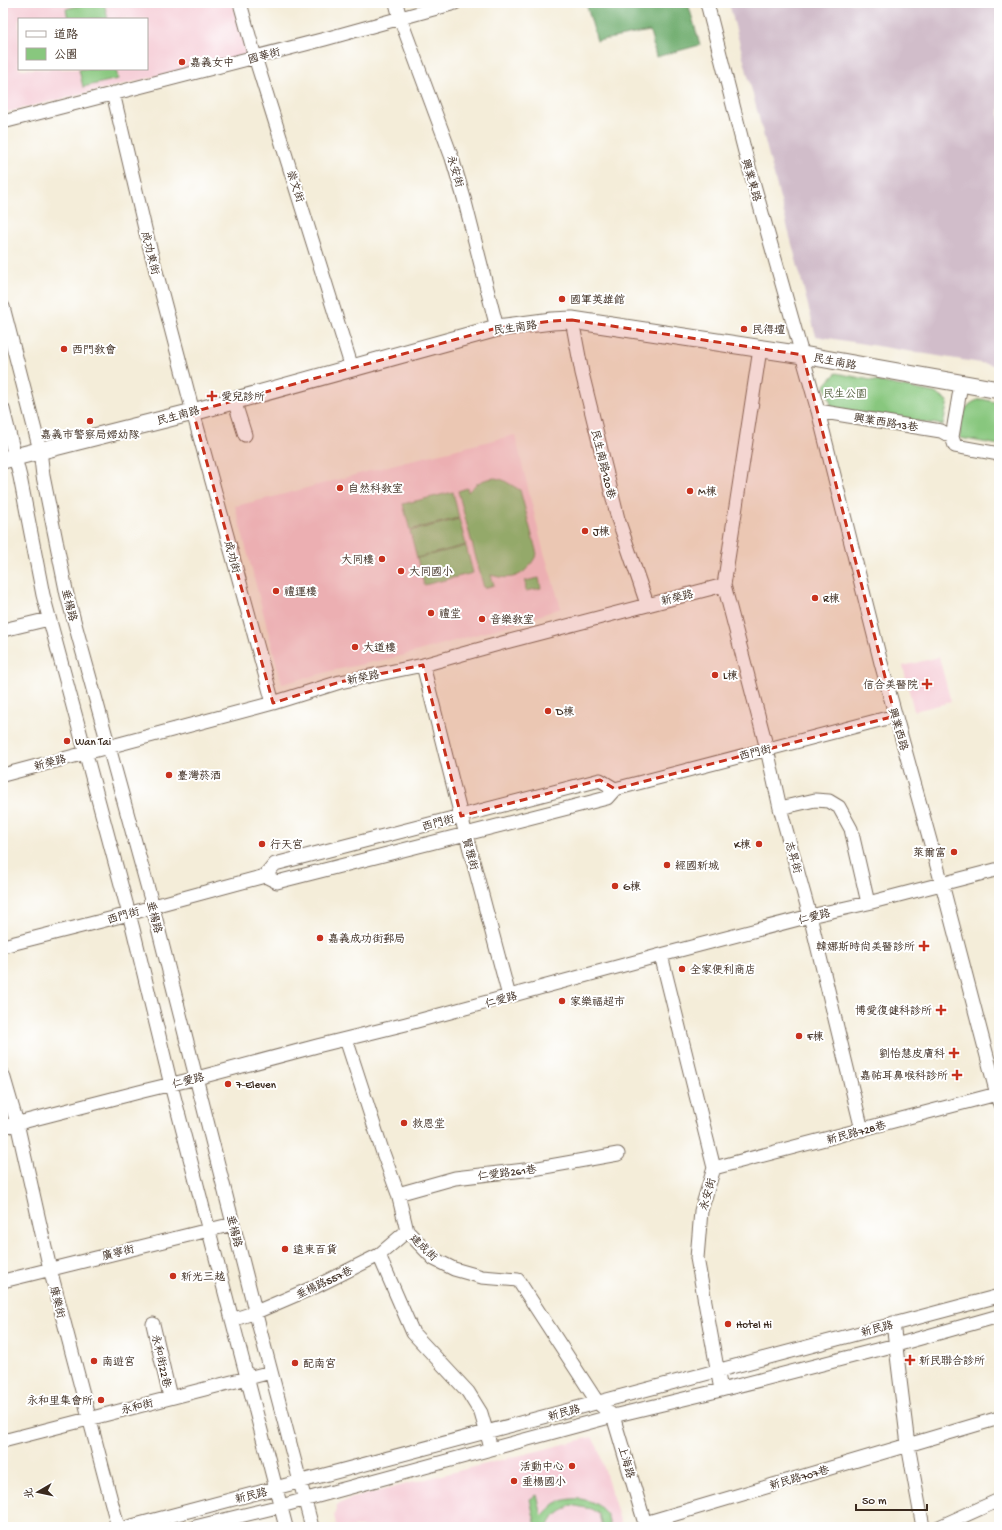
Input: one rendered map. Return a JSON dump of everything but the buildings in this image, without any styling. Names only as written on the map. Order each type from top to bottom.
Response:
[{"type":"main road","name":"民生南路","points":[[9,459],[193,412],[497,328],[552,321],[572,320],[802,355],[999,390]]},
{"type":"street","name":"崇文街","points":[[240,3],[255,57],[352,368]]},
{"type":"street","name":"永安街","points":[[396,3],[400,18],[452,158],[464,198],[497,328]]},
{"type":"street","name":"國華街","points":[[3,122],[255,57],[454,3]]},
{"type":"street","name":"興業東路","points":[[707,3],[747,160],[802,355]]},
{"type":"street","name":"成功東街","points":[[113,93],[146,233],[193,412]]},
{"type":"street","name":"垂楊路","points":[[3,307],[40,450],[67,596],[153,906],[233,1224],[312,1527]]},
{"type":"street","name":"民生南路120巷","points":[[572,320],[582,372],[618,519],[648,604]]},
{"type":"street","points":[[724,585],[760,349]]},
{"type":"street","name":"興業西路","points":[[802,355],[818,411],[881,663],[942,884],[998,1098]]},
{"type":"street","points":[[952,437],[961,384]]},
{"type":"street","points":[[234,400],[245,434]]},
{"type":"street","points":[[3,409],[9,459],[49,619],[129,914],[170,1085],[286,1527]]},
{"type":"street","name":"興業西路13巷","points":[[818,411],[941,430],[952,437],[956,446],[999,454]]},
{"type":"street","name":"成功街","points":[[193,412],[273,703]]},
{"type":"street","name":"新榮路","points":[[3,775],[273,703],[340,682],[423,665],[502,642],[724,585]]},
{"type":"street","name":"志昇街","points":[[724,585],[767,749],[780,808],[810,916],[862,1130]]},
{"type":"street","points":[[3,630],[49,619]]},
{"type":"street","name":"賢雅街","points":[[423,665],[509,996]]},
{"type":"street","name":"西門街","points":[[265,876],[277,882],[466,834],[607,798],[615,789],[895,716]]},
{"type":"street","name":"西門街","points":[[3,946],[129,914],[153,906],[265,876],[275,864],[600,780],[615,789]]},
{"type":"street","points":[[780,808],[815,800],[829,801],[839,808],[851,829],[868,903]]},
{"type":"street","name":"仁愛路","points":[[3,1127],[406,1024],[810,916],[868,903],[999,869]]},
{"type":"street","name":"永安街","points":[[661,955],[714,1168],[701,1211],[696,1258],[721,1390]]},
{"type":"street","name":"建成街","points":[[346,1039],[398,1194],[407,1231],[434,1259],[454,1269],[482,1277],[518,1280],[598,1403]]},
{"type":"street","name":"康樂街","points":[[3,1076],[17,1124],[50,1269],[118,1527]]},
{"type":"street","name":"新民路728巷","points":[[714,1168],[862,1130],[998,1098]]},
{"type":"street","name":"仁愛路261巷","points":[[398,1194],[455,1178],[533,1169],[618,1154]]},
{"type":"street","name":"廣寧街","points":[[3,1281],[233,1224]]},
{"type":"street","name":"垂楊路557巷","points":[[232,1320],[256,1312],[319,1286],[379,1254],[407,1231]]},
{"type":"street","points":[[379,1254],[413,1334],[468,1392],[481,1413],[490,1449]]},
{"type":"street","name":"新民路","points":[[128,1527],[276,1489],[301,1481],[487,1433],[999,1296]]},
{"type":"street","name":"新民路","points":[[195,1527],[305,1500],[613,1416],[896,1345],[999,1316]]},
{"type":"street","points":[[894,1323],[908,1445],[923,1527]]},
{"type":"street","name":"永和街22巷","points":[[153,1324],[170,1397]]},
{"type":"street","name":"永和街","points":[[3,1441],[271,1372]]},
{"type":"street","points":[[598,1403],[613,1416]]},
{"type":"street","name":"上海路","points":[[613,1416],[645,1525]]},
{"type":"street","name":"新民路707巷","points":[[645,1525],[689,1510],[999,1418]]},
{"type":"street","points":[[939,1527],[999,1500]]},
{"type":"highlighted area","points":[[572,320],[803,355],[895,716],[615,789],[600,780],[461,816],[423,665],[340,682],[273,703],[193,412],[497,328],[552,321]]},
{"type":"shaded area","name":"嘉義女中","points":[[3,3],[233,3],[247,55],[3,113]]},
{"type":"shaded area","points":[[729,3],[999,3],[999,366],[816,336]]},
{"type":"shaded area","name":"大同國小","points":[[515,435],[543,549],[561,608],[527,620],[401,656],[331,671],[282,684],[235,506],[399,463]]},
{"type":"shaded area","name":"信合美醫院","points":[[939,657],[951,702],[914,711],[903,666]]},
{"type":"shaded area","name":"垂楊國小","points":[[592,1437],[598,1448],[622,1527],[337,1527],[334,1516],[337,1505],[352,1498]]},
{"type":"green space","points":[[88,3],[104,3],[108,18],[68,18],[66,9]]},
{"type":"green space","points":[[586,3],[688,3],[700,45],[656,57],[650,31],[597,41]]},
{"type":"green space","points":[[79,70],[116,70],[118,79],[83,87]]},
{"type":"green space","name":"民生公園","points":[[836,373],[935,393],[948,401],[943,425],[832,408],[825,385]]},
{"type":"green space","points":[[982,399],[999,403],[999,445],[960,438],[962,418],[966,408],[975,401]]},
{"type":"green space","points":[[495,478],[503,480],[520,490],[537,554],[524,572],[513,577],[506,578],[491,575],[494,585],[484,588],[458,491],[467,488],[468,492],[480,482]]},
{"type":"green space","points":[[453,492],[459,518],[410,530],[403,504]]},
{"type":"green space","points":[[459,519],[466,545],[417,558],[410,531]]},
{"type":"green space","points":[[466,546],[473,573],[424,585],[417,558]]},
{"type":"green space","points":[[539,578],[541,588],[526,591],[525,581]]},
{"type":"green space","points":[[537,1495],[542,1516],[556,1503],[570,1499],[584,1500],[597,1505],[602,1509],[608,1516],[610,1527],[602,1527],[599,1514],[591,1509],[571,1505],[553,1518],[548,1527],[536,1527],[530,1499]]},
{"type":"place","name":"嘉義女中","points":[[182,62]]},
{"type":"place","name":"國軍英雄館","points":[[562,299]]},
{"type":"place","name":"民得壇","points":[[744,329]]},
{"type":"place","name":"西門教會","points":[[64,349]]},
{"type":"place","name":"愛兒診所","points":[[212,396]]},
{"type":"place","name":"嘉義市警察局婦幼隊","points":[[90,421]]},
{"type":"place","name":"自然科教室","points":[[340,488]]},
{"type":"place","name":"M棟","points":[[690,491]]},
{"type":"place","name":"J棟","points":[[585,531]]},
{"type":"place","name":"大同樓","points":[[382,559]]},
{"type":"place","name":"大同國小","points":[[401,571]]},
{"type":"place","name":"禮運樓","points":[[276,591]]},
{"type":"place","name":"R棟","points":[[815,598]]},
{"type":"place","name":"禮堂","points":[[431,613]]},
{"type":"place","name":"音樂教室","points":[[482,619]]},
{"type":"place","name":"大道樓","points":[[355,647]]},
{"type":"place","name":"L棟","points":[[715,675]]},
{"type":"place","name":"信合美醫院","points":[[927,684]]},
{"type":"place","name":"D棟","points":[[548,711]]},
{"type":"place","name":"Wan Tai","points":[[67,741]]},
{"type":"place","name":"臺灣菸酒","points":[[169,775]]},
{"type":"place","name":"行天宮","points":[[262,844]]},
{"type":"place","name":"K棟","points":[[759,844]]},
{"type":"place","name":"萊爾富","points":[[954,852]]},
{"type":"place","name":"經國新城","points":[[667,865]]},
{"type":"place","name":"G棟","points":[[615,886]]},
{"type":"place","name":"嘉義成功街郵局","points":[[320,938]]},
{"type":"place","name":"韓娜斯時尚美醫診所","points":[[924,946]]},
{"type":"place","name":"全家便利商店","points":[[682,969]]},
{"type":"place","name":"家樂福超市","points":[[562,1001]]},
{"type":"place","name":"博愛復健科診所","points":[[941,1010]]},
{"type":"place","name":"F棟","points":[[799,1036]]},
{"type":"place","name":"劉怡慧皮膚科","points":[[954,1053]]},
{"type":"place","name":"嘉祐耳鼻喉科診所","points":[[957,1075]]},
{"type":"place","name":"7-Eleven","points":[[228,1084]]},
{"type":"place","name":"救恩堂","points":[[404,1123]]},
{"type":"place","name":"遠東百貨","points":[[285,1249]]},
{"type":"place","name":"新光三越","points":[[173,1276]]},
{"type":"place","name":"Hotel Hi","points":[[728,1324]]},
{"type":"place","name":"新民聯合診所","points":[[910,1360]]},
{"type":"place","name":"南遊宮","points":[[94,1361]]},
{"type":"place","name":"配南宮","points":[[295,1363]]},
{"type":"place","name":"永和里集會所","points":[[101,1400]]},
{"type":"place","name":"活動中心","points":[[572,1466]]},
{"type":"place","name":"垂楊國小","points":[[514,1481]]}]
